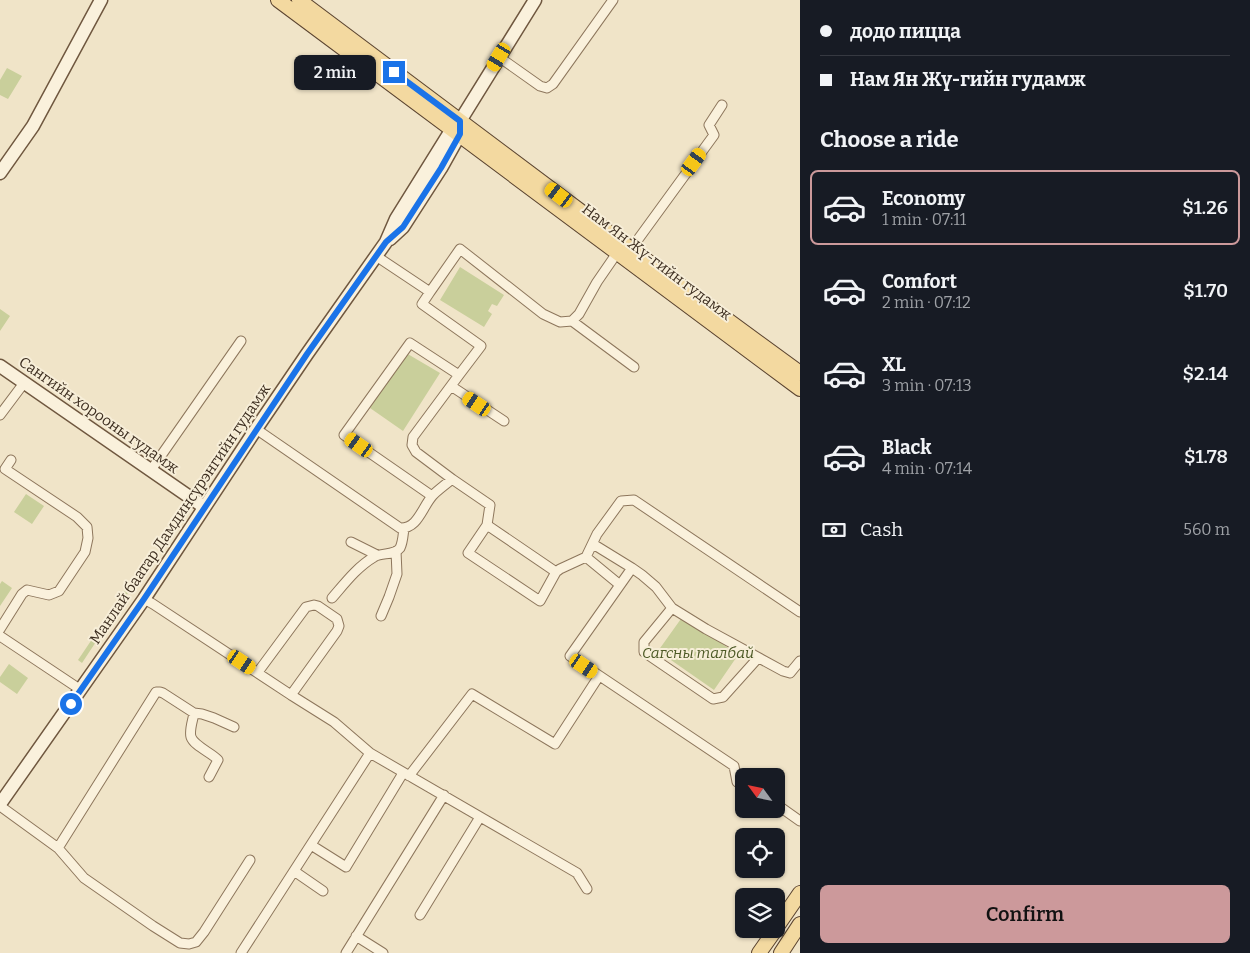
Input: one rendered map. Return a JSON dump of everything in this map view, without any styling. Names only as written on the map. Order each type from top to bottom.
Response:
[{"type":"main road","points":[[0,173],[33,126],[101,0]]},
{"type":"main road","name":"Нам Ян Жү-гийн гудамж","points":[[278,0],[631,249],[800,373]]},
{"type":"main road","name":"Нам Ян Жү-гийн гудамж","points":[[299,0],[457,128],[617,253],[800,389]]},
{"type":"main road","name":"Манлай баатар Дамдинсүрэнгийн гудамж","points":[[0,805],[144,599],[256,429],[386,242],[396,219],[457,128],[534,0]]},
{"type":"main road","name":"Сангийн хорооны гудамж","points":[[0,366],[204,507]]},
{"type":"main road","points":[[785,915],[800,893]]},
{"type":"main road","points":[[781,953],[800,924]]},
{"type":"main road","points":[[759,953],[769,938]]},
{"type":"street","points":[[499,57],[540,86],[547,88],[553,84],[613,0]]},
{"type":"street","points":[[631,249],[714,135],[709,125],[722,105]]},
{"type":"street","points":[[634,366],[572,321],[560,322],[543,314],[460,249],[422,304],[481,346],[413,437],[412,445],[416,452],[490,505],[487,526],[468,553],[540,601],[556,572],[586,557],[597,534],[621,501],[634,500],[800,612]]},
{"type":"street","points":[[572,321],[617,253]]},
{"type":"street","points":[[376,256],[430,292]]},
{"type":"street","points":[[151,470],[241,341]]},
{"type":"street","points":[[432,496],[344,435],[410,343],[459,375]]},
{"type":"street","points":[[0,414],[24,382]]},
{"type":"street","points":[[451,386],[504,422]]},
{"type":"street","points":[[256,429],[400,528],[409,527],[414,523],[432,496],[452,479]]},
{"type":"street","points":[[0,629],[22,594],[28,590],[49,595],[59,591],[85,552],[88,538],[87,527],[77,516],[5,470],[11,460]]},
{"type":"street","points":[[487,526],[556,572]]},
{"type":"street","points":[[351,542],[376,555],[387,554],[400,548],[404,528]]},
{"type":"street","points":[[593,544],[642,575],[656,587],[672,608],[706,629],[784,671],[790,673],[800,661]]},
{"type":"street","points":[[381,616],[397,574],[396,551]]},
{"type":"street","points":[[332,598],[350,577],[376,555]]},
{"type":"street","points":[[586,557],[620,585]]},
{"type":"street","points":[[632,568],[570,656],[734,766],[735,771]]},
{"type":"street","points":[[144,599],[334,722],[370,753],[577,873],[587,888]]},
{"type":"street","points":[[258,672],[306,607],[314,604],[337,619],[339,623],[337,631],[291,695]]},
{"type":"street","points":[[672,608],[644,642],[644,652],[713,699],[723,697],[758,658]]},
{"type":"street","points":[[0,636],[81,690]]},
{"type":"street","points":[[311,845],[346,868],[406,774],[472,694],[555,744],[599,676]]},
{"type":"street","points":[[58,848],[156,692],[164,693],[194,713],[214,718],[234,727]]},
{"type":"street","points":[[194,713],[191,736],[194,742],[218,760],[208,777]]},
{"type":"street","points":[[241,953],[370,753]]},
{"type":"street","points":[[346,953],[444,796]]},
{"type":"street","points":[[0,805],[58,848],[84,878],[180,943],[196,942],[250,860]]},
{"type":"street","points":[[785,810],[800,821]]},
{"type":"street","points":[[420,915],[480,816]]},
{"type":"street","points":[[294,871],[324,890]]},
{"type":"street","points":[[356,936],[382,953]]},
{"type":"green space","points":[[7,68],[22,76],[8,99],[0,95],[0,80]]},
{"type":"green space","points":[[460,267],[504,295],[497,306],[492,304],[488,311],[492,314],[484,327],[440,300]]},
{"type":"green space","points":[[0,309],[10,316],[0,331]]},
{"type":"green space","points":[[406,353],[440,373],[403,431],[370,408]]},
{"type":"green space","points":[[26,494],[44,506],[32,524],[14,512]]},
{"type":"green space","points":[[2,581],[12,588],[0,606],[0,584]]},
{"type":"green space","points":[[125,590],[128,593],[109,620],[106,618]]},
{"type":"green space","name":"Сагсны талбай","points":[[683,616],[738,655],[714,690],[658,651]]},
{"type":"green space","points":[[105,620],[109,622],[82,663],[78,660]]},
{"type":"green space","points":[[9,664],[28,678],[17,694],[0,682],[0,677]]},
{"type":"route","points":[[71,704],[144,599],[307,354],[386,242],[403,227],[441,168],[460,134],[460,121],[394,72]]}]
